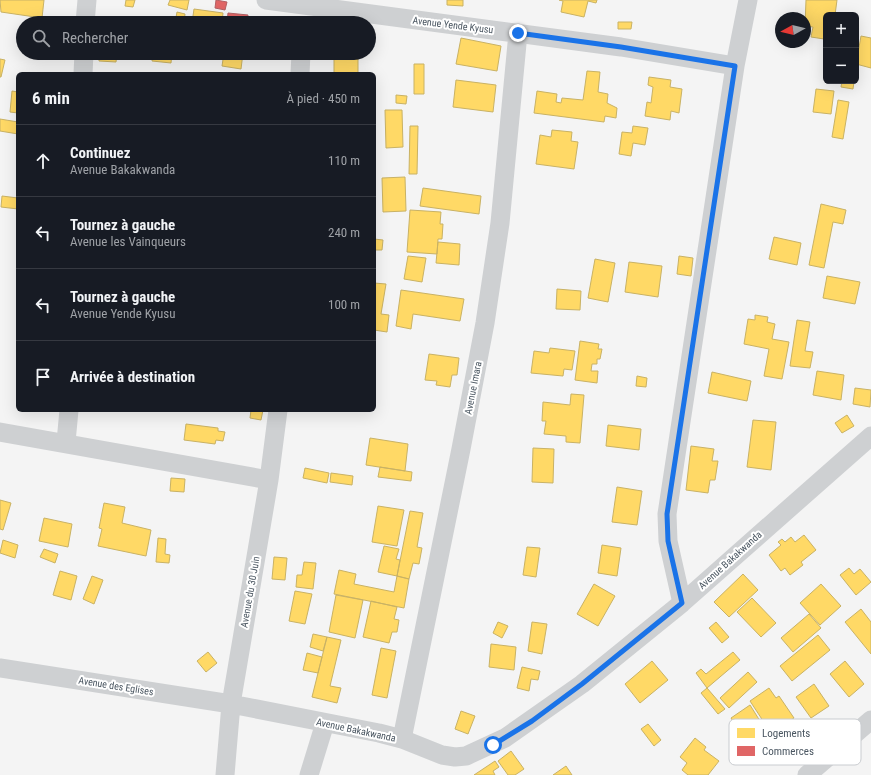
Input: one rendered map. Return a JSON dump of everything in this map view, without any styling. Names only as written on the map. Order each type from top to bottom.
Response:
[{"type":"street","points":[[85,16],[86,0]]},
{"type":"street","name":"Avenue Yende Kyusu","points":[[266,0],[303,10],[359,16]]},
{"type":"street","points":[[682,603],[668,541],[667,514],[735,66],[748,0]]},
{"type":"street","name":"Avenue Yende Kyusu","points":[[376,18],[518,33],[621,47],[735,66]]},
{"type":"street","name":"Avenue Imara","points":[[402,739],[485,323],[500,223],[518,33]]},
{"type":"street","points":[[83,72],[84,60]]},
{"type":"street","points":[[300,72],[301,60]]},
{"type":"street","points":[[66,442],[69,412]]},
{"type":"street","name":"Avenue du 30 Juin","points":[[224,775],[231,704],[269,480],[278,412]]},
{"type":"street","points":[[0,432],[66,442],[269,480]]},
{"type":"street","name":"Avenue Bakakwanda","points":[[231,704],[380,733],[402,739],[442,755],[455,757],[466,756],[493,745],[532,721],[582,684],[682,603],[871,436]]},
{"type":"street","name":"Avenue des Eglises","points":[[0,668],[231,704]]},
{"type":"street","points":[[861,729],[871,720]]},
{"type":"street","points":[[309,775],[325,723]]},
{"type":"street","points":[[807,775],[819,765]]},
{"type":"building: Logements","points":[[0,0],[44,0],[42,16],[28,16],[1,12]]},
{"type":"building: Logements","points":[[126,0],[135,0],[133,7],[125,6]]},
{"type":"building: Logements","points":[[170,0],[189,0],[187,10],[168,5]]},
{"type":"building: Logements","points":[[447,0],[463,0],[463,6],[447,5]]},
{"type":"building: Logements","points":[[559,0],[597,0],[596,3],[588,1],[584,17],[561,12],[563,1]]},
{"type":"building: Logements","points":[[806,0],[837,0],[835,12],[823,12],[823,39],[811,37],[813,27],[811,27],[811,12],[806,12]]},
{"type":"building: Logements","points":[[194,9],[223,13],[223,16],[193,16]]},
{"type":"building: Logements","points":[[177,12],[185,14],[185,16],[176,16]]},
{"type":"building: Logements","points":[[618,22],[632,22],[631,29],[618,29]]},
{"type":"building: Logements","points":[[861,36],[871,38],[871,68],[859,65],[859,47]]},
{"type":"building: Logements","points":[[461,38],[501,46],[497,71],[456,64]]},
{"type":"building: Logements","points":[[0,59],[5,60],[1,77],[0,77]]},
{"type":"building: Logements","points":[[99,60],[116,60],[116,62]]},
{"type":"building: Logements","points":[[152,60],[171,60],[171,63]]},
{"type":"building: Logements","points":[[223,60],[242,60],[241,69],[222,66]]},
{"type":"building: Logements","points":[[334,60],[358,60],[358,72],[334,72]]},
{"type":"building: Logements","points":[[414,64],[424,64],[424,94],[414,94]]},
{"type":"building: Logements","points":[[587,71],[600,72],[598,92],[608,94],[607,103],[617,108],[616,118],[605,116],[604,122],[534,113],[537,91],[557,94],[556,102],[561,103],[562,98],[583,100]]},
{"type":"building: Logements","points":[[649,77],[671,80],[670,87],[682,89],[679,113],[671,111],[670,120],[645,116],[647,102],[651,103],[653,87],[648,85]]},
{"type":"building: Logements","points":[[456,80],[496,85],[493,112],[453,107]]},
{"type":"building: Logements","points":[[842,84],[854,84],[853,89],[841,87]]},
{"type":"building: Logements","points":[[816,89],[834,91],[831,114],[813,112]]},
{"type":"building: Logements","points":[[12,91],[16,92],[16,113],[10,112]]},
{"type":"building: Logements","points":[[396,95],[407,96],[406,104],[396,103]]},
{"type":"building: Logements","points":[[838,100],[849,102],[843,139],[832,137]]},
{"type":"building: Logements","points":[[385,110],[402,110],[403,147],[386,148]]},
{"type":"building: Logements","points":[[0,119],[16,122],[16,134],[0,131]]},
{"type":"building: Logements","points":[[410,126],[418,126],[417,174],[409,174]]},
{"type":"building: Logements","points":[[633,126],[648,128],[645,145],[633,143],[631,156],[619,154],[622,132],[632,133]]},
{"type":"building: Logements","points":[[552,130],[572,132],[571,141],[578,142],[574,169],[536,164],[540,135],[551,137]]},
{"type":"building: Logements","points":[[405,177],[406,211],[383,212],[382,178]]},
{"type":"building: Logements","points":[[423,188],[481,196],[479,214],[420,206]]},
{"type":"building: Logements","points":[[2,196],[16,198],[16,209],[1,207]]},
{"type":"building: Logements","points":[[821,204],[846,210],[843,224],[833,222],[824,268],[809,265]]},
{"type":"building: Logements","points":[[410,210],[441,212],[440,224],[443,224],[442,239],[438,239],[437,254],[407,252]]},
{"type":"building: Logements","points":[[774,237],[801,243],[797,265],[769,259]]},
{"type":"building: Logements","points":[[376,239],[383,240],[382,250],[376,250]]},
{"type":"building: Logements","points":[[438,242],[460,244],[459,265],[436,263]]},
{"type":"building: Logements","points":[[408,256],[426,258],[422,282],[404,279]]},
{"type":"building: Logements","points":[[679,256],[693,258],[691,276],[677,274]]},
{"type":"building: Logements","points":[[595,259],[615,263],[608,302],[588,298]]},
{"type":"building: Logements","points":[[629,262],[662,266],[658,297],[625,292]]},
{"type":"building: Logements","points":[[827,276],[860,282],[855,304],[823,298]]},
{"type":"building: Logements","points":[[376,283],[386,284],[381,314],[389,315],[387,332],[376,330]]},
{"type":"building: Logements","points":[[557,289],[581,291],[580,310],[556,309]]},
{"type":"building: Logements","points":[[401,290],[464,299],[460,321],[413,314],[411,329],[396,326]]},
{"type":"building: Logements","points":[[755,315],[768,317],[767,322],[775,324],[772,339],[789,342],[782,379],[764,376],[769,349],[744,344],[748,319],[755,320]]},
{"type":"building: Logements","points":[[797,320],[810,322],[805,351],[813,352],[810,368],[790,366]]},
{"type":"building: Logements","points":[[580,341],[599,344],[598,349],[602,349],[600,359],[597,359],[597,364],[592,364],[591,371],[598,371],[597,383],[575,380]]},
{"type":"building: Logements","points":[[550,348],[575,351],[572,370],[564,369],[563,376],[531,373],[534,351],[549,353]]},
{"type":"building: Logements","points":[[429,354],[459,358],[457,375],[452,375],[450,387],[436,385],[437,381],[425,380]]},
{"type":"building: Logements","points":[[817,371],[844,375],[841,400],[813,395]]},
{"type":"building: Logements","points":[[712,372],[751,381],[747,401],[708,393]]},
{"type":"building: Logements","points":[[637,376],[647,378],[646,387],[636,386]]},
{"type":"building: Logements","points":[[855,388],[871,390],[870,407],[853,404]]},
{"type":"building: Logements","points":[[571,394],[584,395],[580,443],[566,442],[566,436],[544,434],[546,421],[542,421],[543,402],[570,405]]},
{"type":"building: Logements","points":[[251,412],[263,412],[261,420],[250,418]]},
{"type":"building: Logements","points":[[847,415],[854,426],[842,433],[835,423]]},
{"type":"building: Logements","points":[[753,420],[776,422],[771,470],[747,467]]},
{"type":"building: Logements","points":[[186,424],[218,428],[218,431],[225,432],[223,441],[216,440],[215,444],[184,440]]},
{"type":"building: Logements","points":[[608,425],[641,429],[639,450],[606,446]]},
{"type":"building: Logements","points":[[370,438],[408,444],[405,471],[366,465]]},
{"type":"building: Logements","points":[[691,446],[714,449],[712,461],[718,461],[715,480],[710,480],[708,493],[686,490]]},
{"type":"building: Logements","points":[[533,448],[554,449],[553,483],[532,482]]},
{"type":"building: Logements","points":[[380,467],[412,472],[411,481],[378,477]]},
{"type":"building: Logements","points":[[305,468],[329,473],[327,483],[303,478]]},
{"type":"building: Logements","points":[[331,473],[353,476],[352,485],[330,482]]},
{"type":"building: Logements","points":[[171,478],[185,479],[184,492],[170,491]]},
{"type":"building: Logements","points":[[617,487],[642,491],[637,525],[612,522]]},
{"type":"building: Logements","points":[[0,500],[11,503],[3,530],[0,529]]},
{"type":"building: Logements","points":[[104,503],[125,507],[122,523],[151,530],[146,556],[98,546],[102,529],[99,528]]},
{"type":"building: Logements","points":[[378,506],[404,510],[397,546],[372,542]]},
{"type":"building: Logements","points":[[410,511],[423,513],[417,547],[422,548],[419,564],[413,563],[409,579],[397,576]]},
{"type":"building: Logements","points":[[44,518],[72,524],[68,547],[39,541]]},
{"type":"building: Logements","points":[[804,535],[816,550],[801,562],[803,565],[790,575],[785,568],[781,571],[769,555],[781,545],[778,542],[782,539],[785,542],[791,537],[795,542]]},
{"type":"building: Logements","points":[[158,538],[166,539],[165,554],[170,555],[169,563],[156,562]]},
{"type":"building: Logements","points":[[3,540],[18,545],[15,558],[0,553]]},
{"type":"building: Logements","points":[[602,545],[621,548],[617,576],[598,573]]},
{"type":"building: Logements","points":[[384,546],[399,549],[396,559],[400,560],[397,576],[378,572]]},
{"type":"building: Logements","points":[[527,547],[540,548],[536,577],[523,575]]},
{"type":"building: Logements","points":[[44,549],[58,554],[55,563],[40,557]]},
{"type":"building: Logements","points":[[274,557],[287,558],[285,580],[272,579]]},
{"type":"building: Logements","points":[[304,562],[316,563],[313,589],[296,587],[297,575],[302,575]]},
{"type":"building: Logements","points":[[849,568],[854,574],[860,569],[871,582],[856,595],[840,575]]},
{"type":"building: Logements","points":[[339,570],[356,574],[354,584],[394,592],[397,576],[409,579],[404,608],[334,594]]},
{"type":"building: Logements","points":[[60,571],[77,576],[71,600],[53,595]]},
{"type":"building: Logements","points":[[743,574],[758,590],[729,617],[714,602]]},
{"type":"building: Logements","points":[[92,576],[103,580],[94,604],[83,599]]},
{"type":"building: Logements","points":[[594,584],[615,596],[598,626],[577,614]]},
{"type":"building: Logements","points":[[821,584],[841,606],[820,625],[800,603]]},
{"type":"building: Logements","points":[[295,591],[312,594],[305,624],[289,621]]},
{"type":"building: Logements","points":[[336,595],[363,600],[355,638],[329,632]]},
{"type":"building: Logements","points":[[752,598],[776,623],[761,637],[737,612]]},
{"type":"building: Logements","points":[[371,601],[397,607],[394,619],[399,620],[397,632],[392,632],[389,643],[363,637]]},
{"type":"building: Logements","points":[[861,609],[871,622],[871,654],[845,622]]},
{"type":"building: Logements","points":[[809,614],[821,628],[793,652],[781,638]]},
{"type":"building: Logements","points":[[498,622],[508,626],[502,638],[493,633]]},
{"type":"building: Logements","points":[[532,622],[547,624],[542,654],[528,651]]},
{"type":"building: Logements","points":[[716,622],[729,637],[722,643],[709,628]]},
{"type":"building: Logements","points":[[313,634],[327,637],[323,651],[310,647]]},
{"type":"building: Logements","points":[[818,635],[830,650],[792,681],[780,666]]},
{"type":"building: Logements","points":[[327,637],[341,640],[330,686],[341,688],[337,703],[312,697]]},
{"type":"building: Logements","points":[[491,644],[516,647],[514,670],[489,667]]},
{"type":"building: Logements","points":[[381,648],[396,651],[387,698],[372,695]]},
{"type":"building: Logements","points":[[208,652],[217,663],[206,672],[197,661]]},
{"type":"building: Logements","points":[[733,652],[740,660],[707,688],[696,673],[701,669],[706,674]]},
{"type":"building: Logements","points":[[307,653],[322,657],[318,673],[303,670]]},
{"type":"building: Logements","points":[[652,661],[668,680],[640,703],[625,684]]},
{"type":"building: Logements","points":[[845,661],[864,684],[849,697],[830,674]]},
{"type":"building: Logements","points":[[522,667],[540,671],[538,680],[531,679],[529,691],[517,688]]},
{"type":"building: Logements","points":[[748,672],[757,682],[729,708],[720,698]]},
{"type":"building: Logements","points":[[814,684],[829,706],[811,718],[796,697]]},
{"type":"building: Logements","points":[[707,688],[725,709],[718,714],[701,693]]},
{"type":"building: Logements","points":[[769,688],[776,698],[779,696],[794,718],[762,719],[750,701]]},
{"type":"building: Logements","points":[[750,705],[759,719],[732,719]]},
{"type":"building: Logements","points":[[461,711],[475,716],[468,734],[455,729]]},
{"type":"building: Logements","points":[[648,724],[661,740],[654,746],[641,729]]},
{"type":"building: Logements","points":[[695,738],[706,747],[704,750],[719,761],[708,775],[688,775],[682,770],[687,763],[680,757]]},
{"type":"building: Logements","points":[[511,751],[524,769],[515,775],[508,775],[498,761]]},
{"type":"building: Logements","points":[[495,761],[499,767],[493,771],[495,775],[474,775]]},
{"type":"building: Logements","points":[[566,766],[572,775],[553,775]]},
{"type":"building: Commerces","points":[[216,0],[227,2],[225,10],[215,8]]},
{"type":"building: Commerces","points":[[228,13],[248,15],[248,16],[228,16]]},
{"type":"route","points":[[493,745],[532,721],[582,684],[682,603],[668,541],[667,514],[735,66],[621,47],[518,33]]}]
